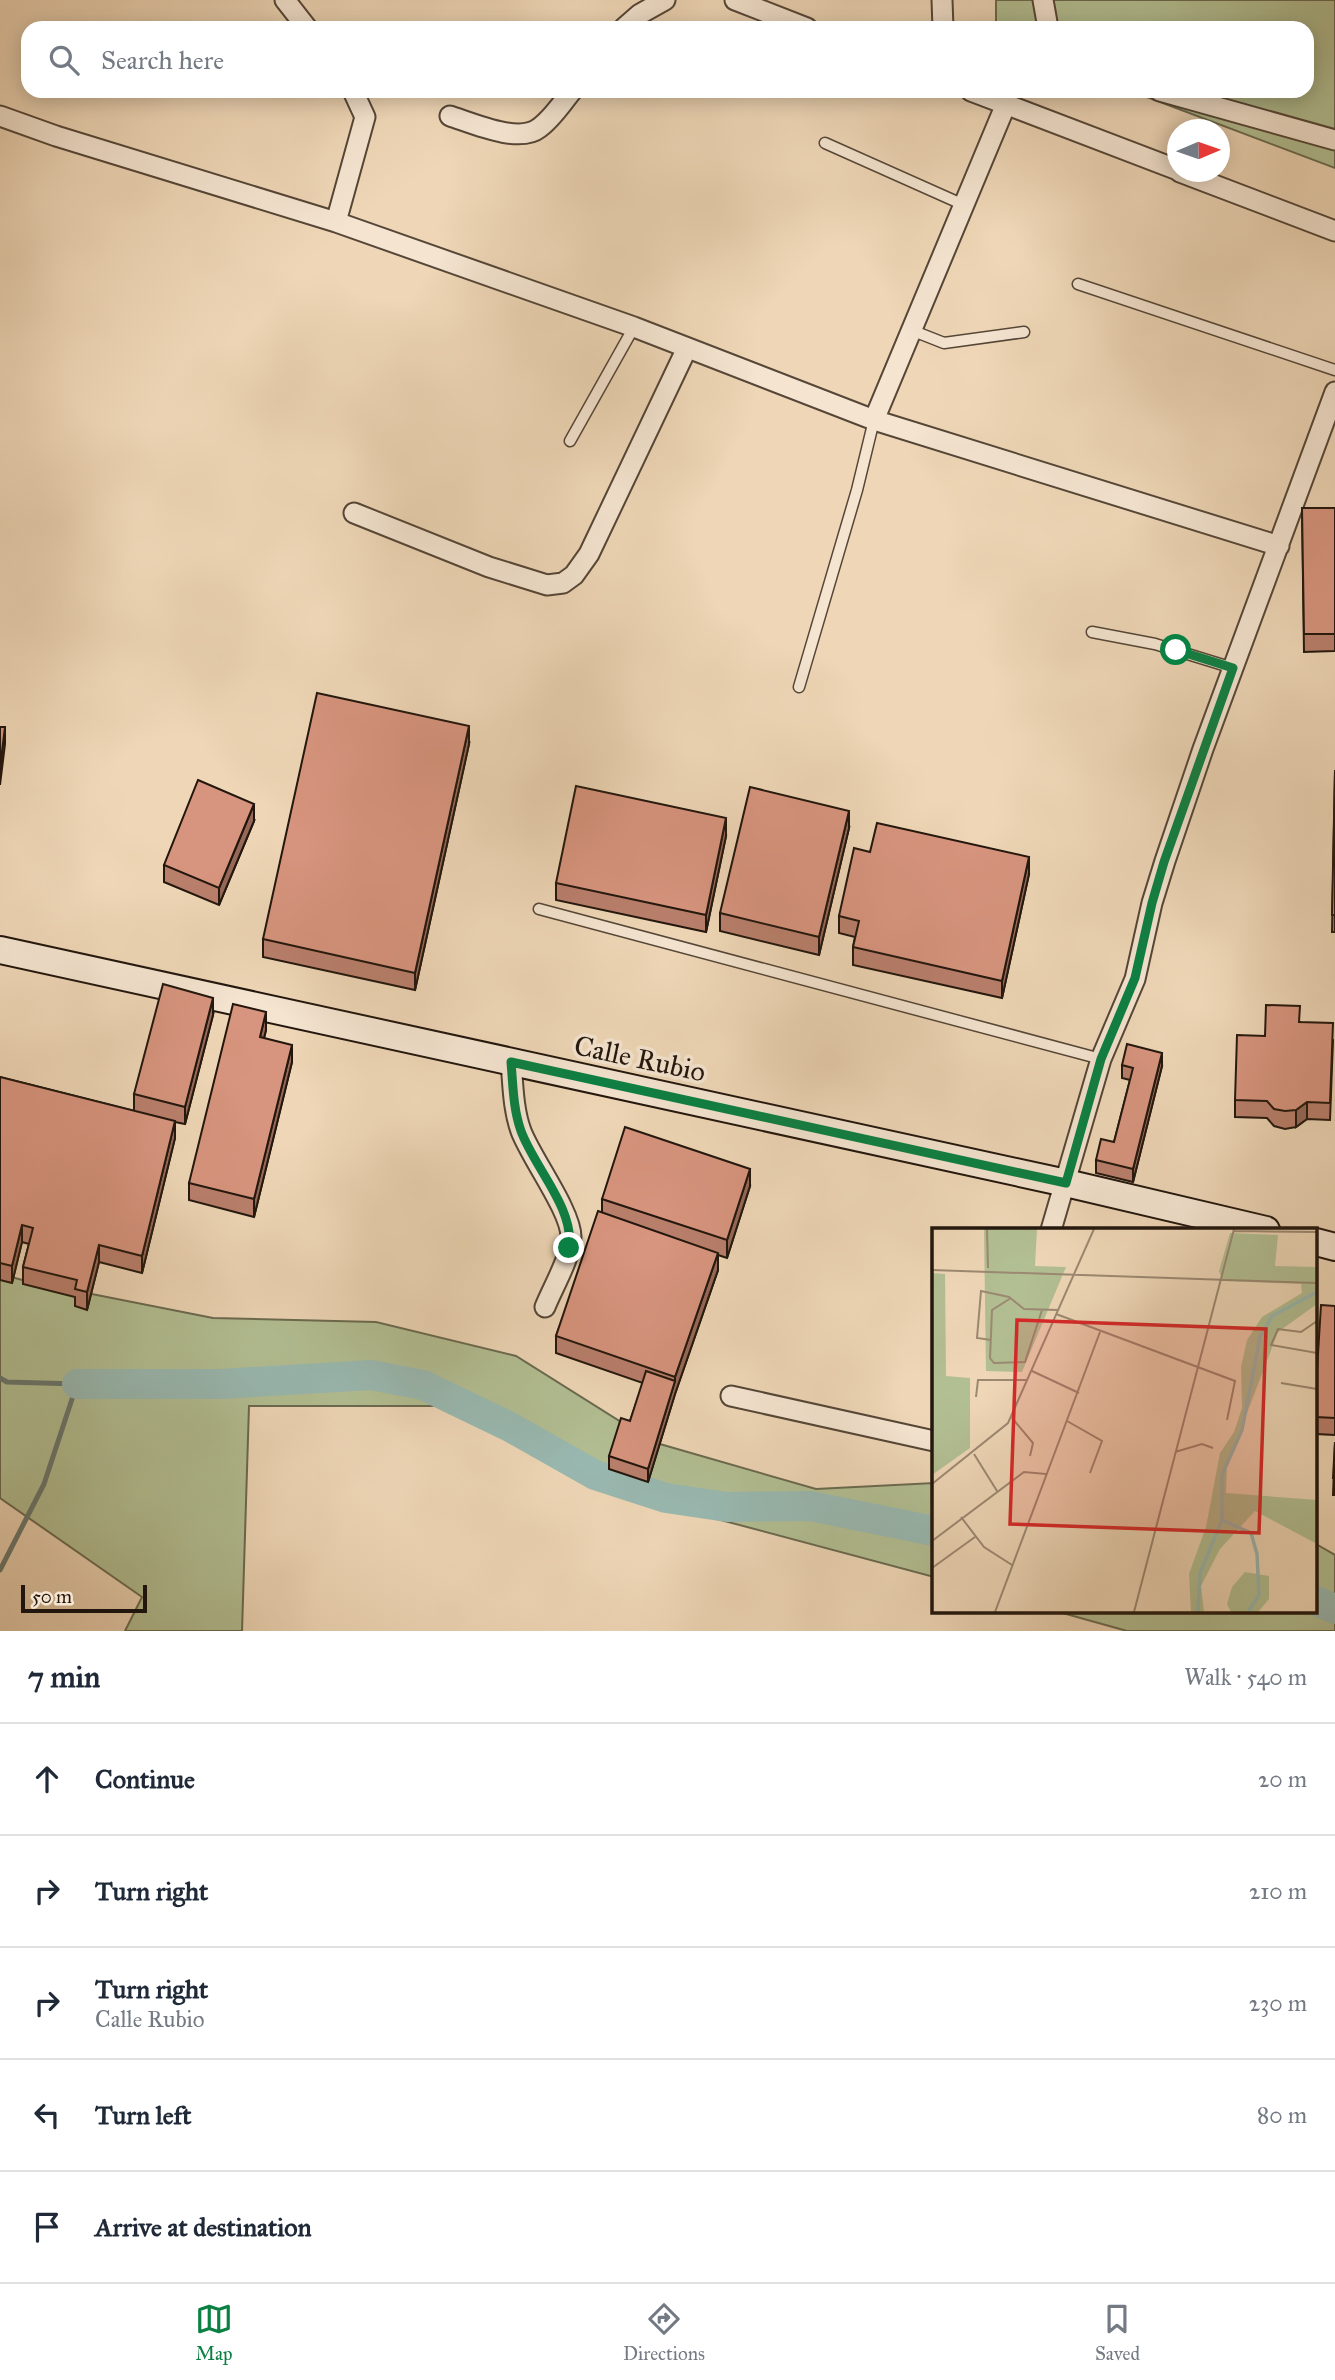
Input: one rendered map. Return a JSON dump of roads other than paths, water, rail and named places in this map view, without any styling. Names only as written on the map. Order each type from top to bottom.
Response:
[{"type":"street","points":[[285,0],[302,21]]},
{"type":"street","points":[[632,21],[665,0]]},
{"type":"street","points":[[735,0],[789,21]]},
{"type":"street","points":[[942,0],[943,21]]},
{"type":"street","points":[[1043,0],[1047,21]]},
{"type":"street","points":[[336,222],[365,117],[357,98]]},
{"type":"street","points":[[450,116],[508,134],[525,134],[538,130],[566,98]]},
{"type":"street","points":[[990,98],[1167,166]]},
{"type":"street","points":[[1185,98],[1335,140]]},
{"type":"street","points":[[874,420],[1006,104]]},
{"type":"street","points":[[0,116],[81,144],[336,222],[634,327],[874,420],[1279,546]]},
{"type":"street","points":[[1208,182],[1335,231]]},
{"type":"street","points":[[354,513],[489,567],[547,585],[563,583],[574,575],[589,554],[687,348]]},
{"type":"street","points":[[1052,1228],[1101,1059],[1135,978],[1164,862],[1335,392]]},
{"type":"street","name":"Calle Rubio","points":[[0,950],[1066,1183],[1257,1228]]},
{"type":"street","points":[[511,1062],[514,1101],[520,1130],[567,1218],[571,1235],[569,1248],[545,1307]]},
{"type":"street","points":[[1318,1243],[1335,1247]]},
{"type":"street","points":[[731,1396],[932,1441]]},
{"type":"lane","points":[[825,143],[964,205]]},
{"type":"lane","points":[[1078,284],[1335,370]]},
{"type":"lane","points":[[569,441],[634,327]]},
{"type":"lane","points":[[911,330],[944,343],[1024,332]]},
{"type":"lane","points":[[799,687],[857,490],[874,420]]},
{"type":"lane","points":[[1092,632],[1155,644],[1233,668]]},
{"type":"lane","points":[[539,909],[1101,1059]]},
{"type":"waterway","points":[[77,1384],[221,1384],[371,1375],[423,1385],[510,1427],[595,1475],[666,1498],[727,1507],[810,1506],[932,1531]]},
{"type":"waterway","points":[[0,1378],[7,1382],[77,1384],[44,1484],[0,1570]]},
{"type":"waterway","points":[[1318,1602],[1335,1609]]}]
